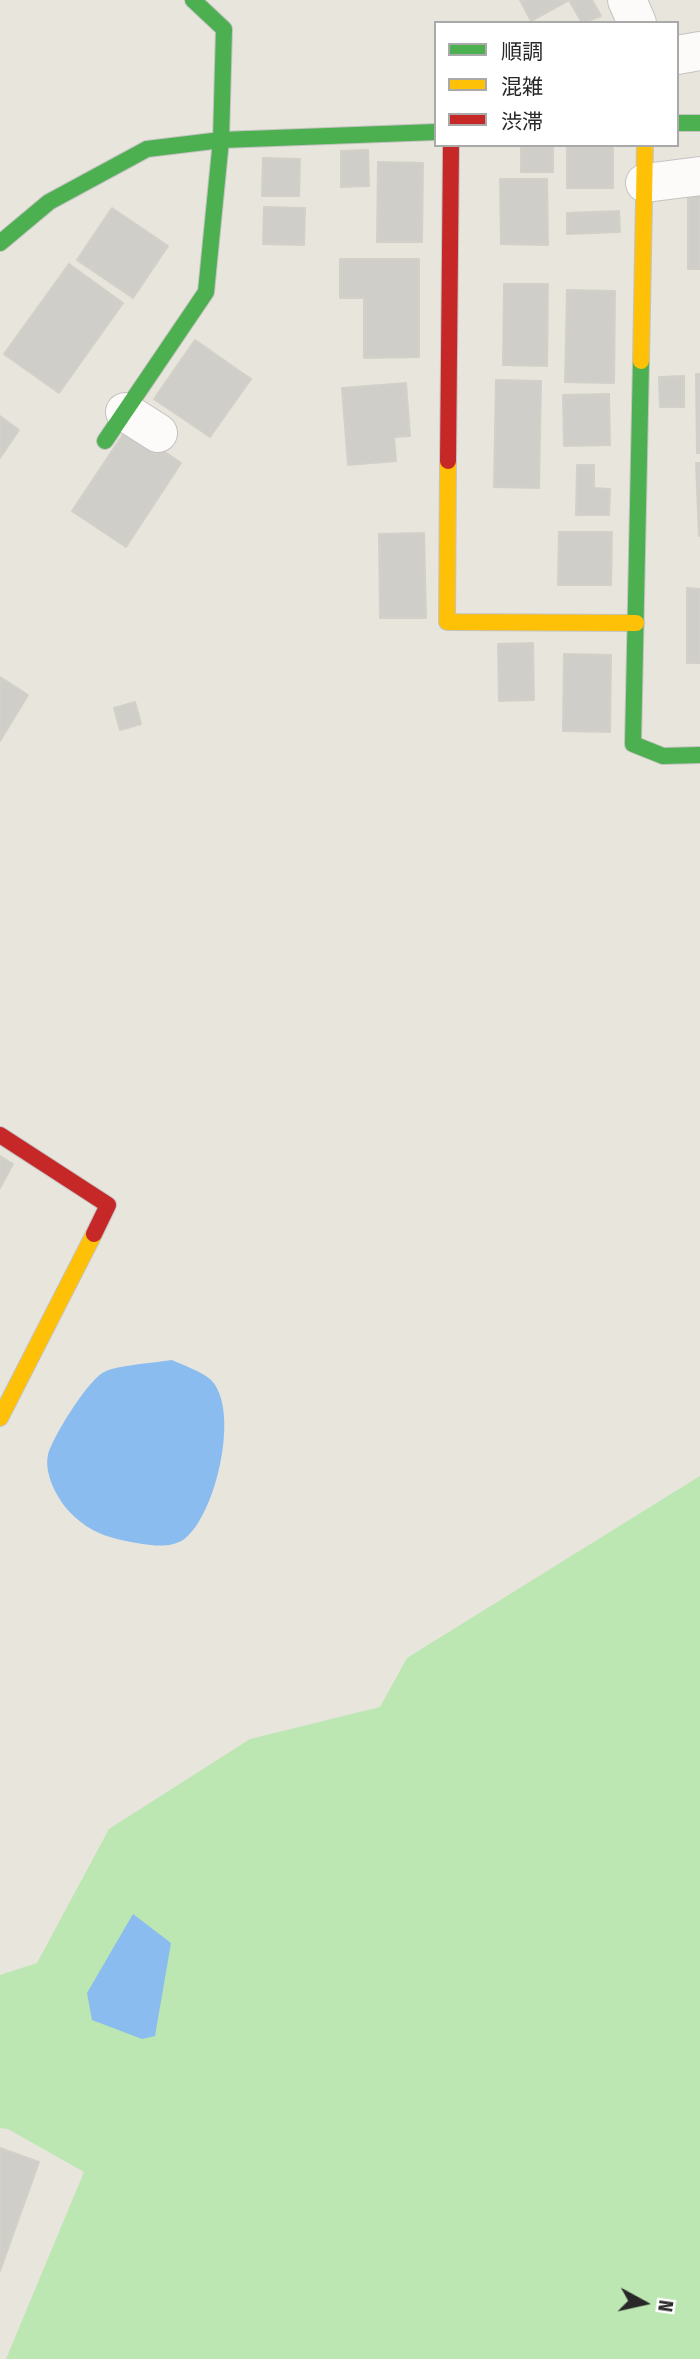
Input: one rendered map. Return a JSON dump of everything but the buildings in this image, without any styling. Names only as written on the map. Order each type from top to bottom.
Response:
[{"type":"street","points":[[158,433],[115,426],[206,292],[220,139],[224,29],[193,0]]},
{"type":"street","points":[[627,0],[636,21]]},
{"type":"street","points":[[679,55],[700,51]]},
{"type":"street","points":[[679,123],[700,123]]},
{"type":"street","points":[[0,243],[49,202],[147,149],[220,139],[434,132]]},
{"type":"street","points":[[451,147],[447,622],[636,623]]},
{"type":"street","points":[[645,147],[633,744],[663,756],[700,755]]},
{"type":"street","points":[[645,183],[700,176]]},
{"type":"street","points":[[0,1135],[108,1205],[0,1418]]},
{"type":"green space","points":[[700,1476],[700,2359],[6,2359],[84,2172],[8,2129],[0,2128],[0,1975],[37,1963],[109,1829],[250,1739],[380,1707],[407,1658]]},
{"type":"water","points":[[172,1360],[210,1379],[219,1393],[224,1413],[220,1462],[205,1510],[195,1528],[183,1540],[170,1545],[140,1544],[101,1534],[80,1521],[59,1498],[48,1469],[51,1447],[80,1397],[97,1377],[104,1372],[127,1366]]},
{"type":"water","points":[[133,1914],[171,1943],[155,2036],[142,2039],[92,2020],[87,1993]]},
{"type":"traffic: fast","points":[[105,441],[206,292],[221,140],[224,29],[193,0]]},
{"type":"traffic: fast","points":[[679,123],[700,123]]},
{"type":"traffic: fast","points":[[0,243],[49,202],[147,149],[221,140],[434,132]]},
{"type":"traffic: fast","points":[[641,361],[633,744],[663,756],[700,755]]},
{"type":"traffic: slow","points":[[641,361],[645,147]]},
{"type":"traffic: slow","points":[[448,461],[447,622],[636,623]]},
{"type":"traffic: slow","points":[[0,1418],[94,1234]]},
{"type":"traffic: jam","points":[[448,461],[451,147]]},
{"type":"traffic: jam","points":[[0,1135],[108,1205],[94,1234]]}]
